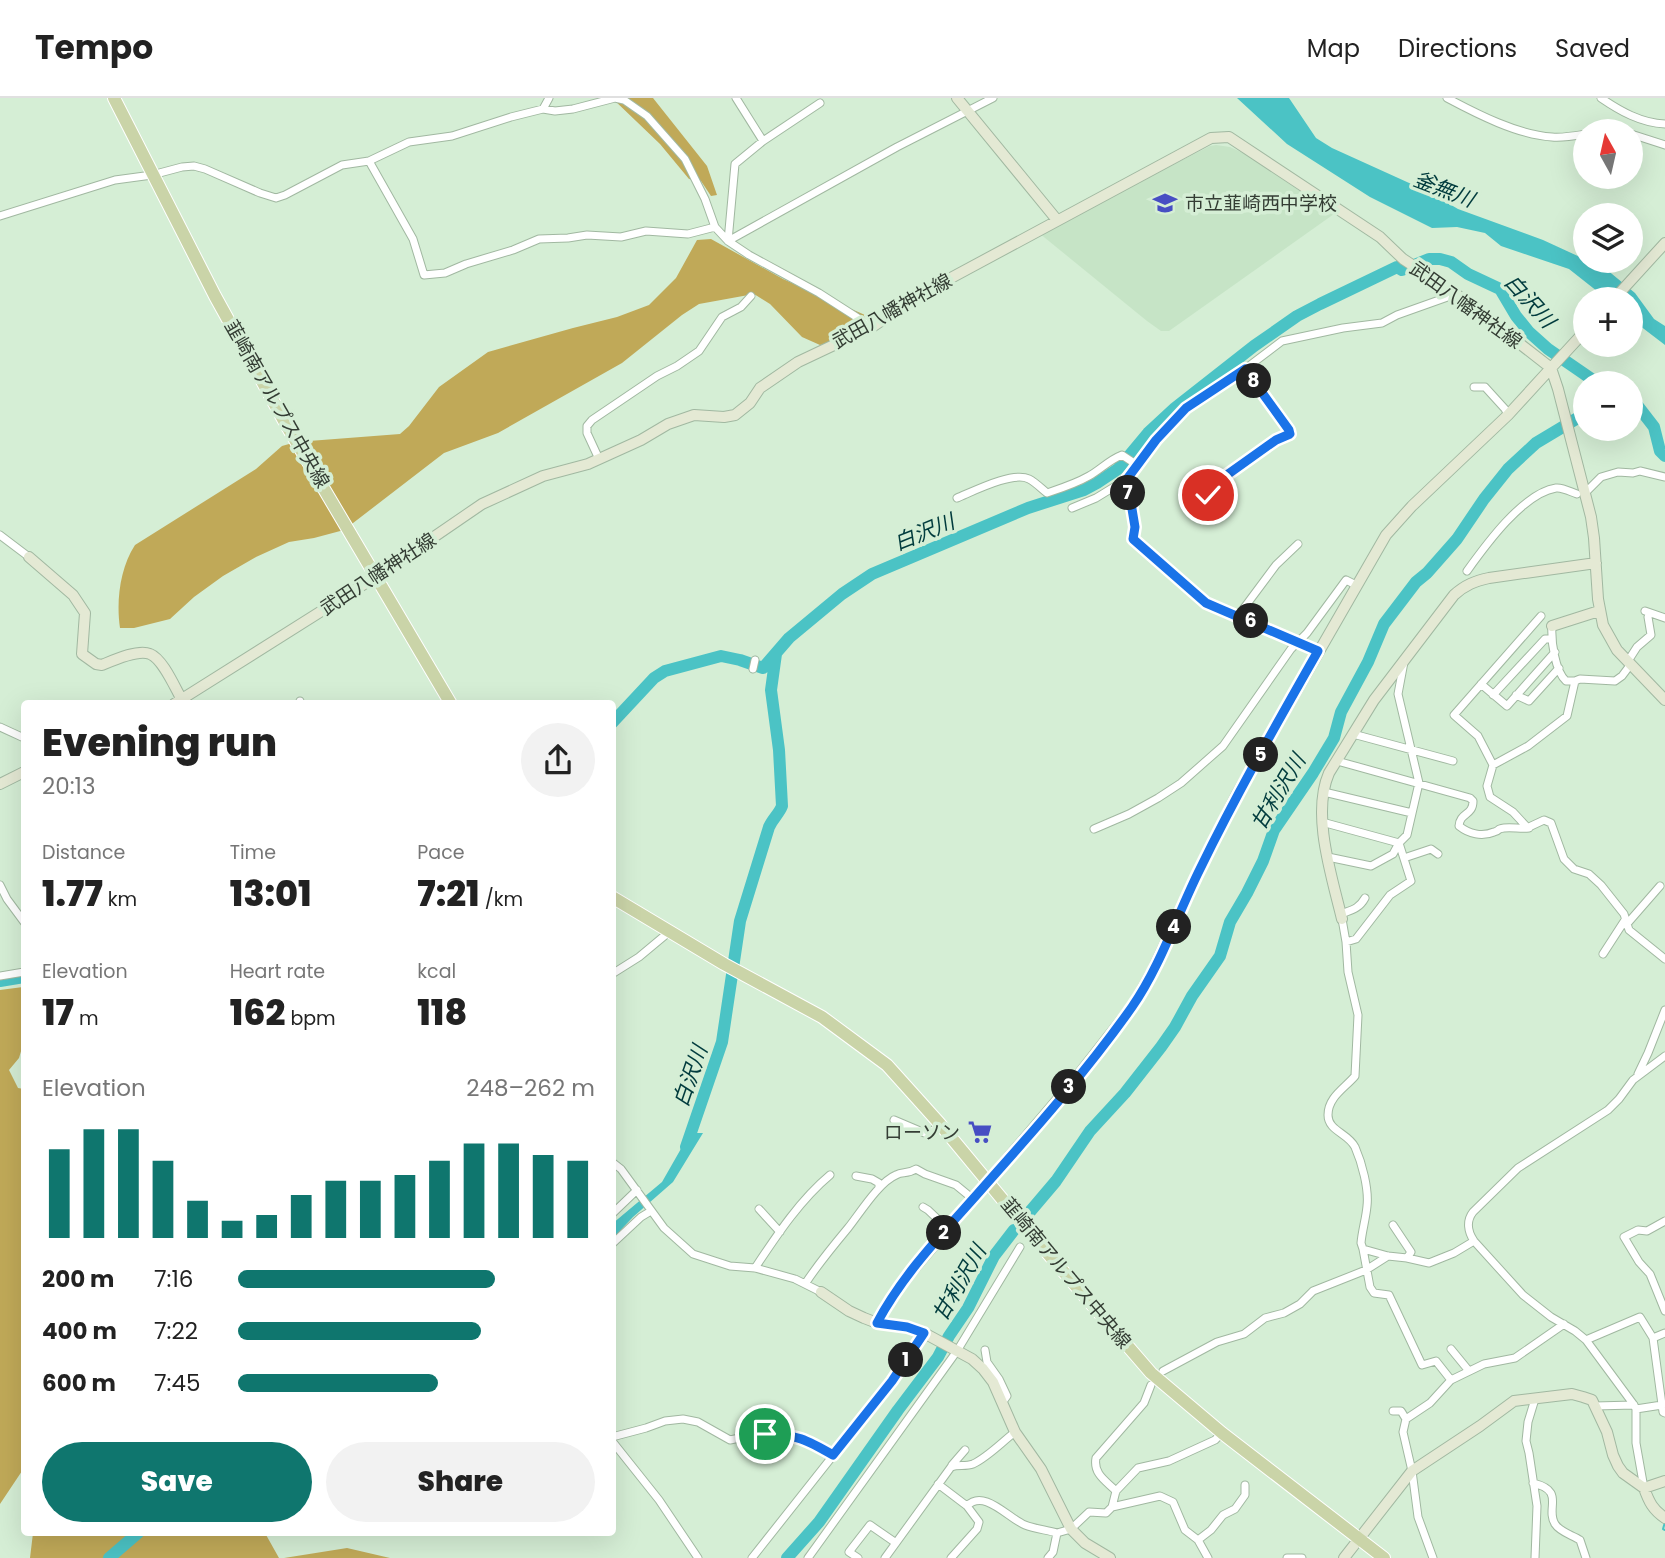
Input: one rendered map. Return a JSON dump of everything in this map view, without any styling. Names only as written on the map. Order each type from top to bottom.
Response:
[{"type":"main road","name":"韮崎南アルプス中央線","points":[[114,98],[215,296],[288,428],[449,700]]},
{"type":"main road","name":"韮崎南アルプス中央線","points":[[616,899],[724,964],[822,1017],[887,1065],[1151,1373],[1222,1433],[1384,1558]]},
{"type":"street","points":[[543,109],[549,98]]},
{"type":"street","points":[[0,216],[114,180],[152,175],[182,166],[205,169],[276,198],[342,165],[369,160],[409,142],[452,136],[543,109],[573,109],[615,98],[624,100],[647,116],[685,159],[705,199],[715,228],[728,241],[749,256],[819,293],[872,327]]},
{"type":"street","points":[[736,98],[763,141]]},
{"type":"street","points":[[957,98],[1057,220]]},
{"type":"street","points":[[728,241],[897,147],[993,98]]},
{"type":"street","points":[[1447,98],[1521,131],[1550,138],[1573,135]]},
{"type":"street","points":[[1601,98],[1623,113],[1665,124]]},
{"type":"street","points":[[728,241],[735,164],[763,141],[820,103]]},
{"type":"street","name":"武田八幡神社線","points":[[183,700],[377,576],[482,504],[542,476],[588,464],[641,440],[668,424],[694,415],[735,415],[750,403],[760,388],[797,362],[872,327],[923,293],[1211,138],[1229,137],[1380,237],[1403,259],[1554,365]]},
{"type":"street","points":[[1643,138],[1665,145]]},
{"type":"street","points":[[369,160],[413,239],[424,275],[445,273],[540,239],[587,235],[621,237],[646,231],[688,234],[715,228]]},
{"type":"street","points":[[1625,287],[1665,243]]},
{"type":"street","points":[[1072,508],[1096,498],[1127,479],[1162,433],[1186,408],[1282,341],[1382,323],[1456,294]]},
{"type":"street","points":[[599,459],[587,433],[587,426],[592,420],[699,351],[722,317],[741,307],[751,296]]},
{"type":"street","points":[[877,1323],[898,1288],[1084,1069],[1134,1004],[1237,794],[1385,535],[1508,415],[1573,344]]},
{"type":"street","points":[[1554,365],[1591,517],[1599,611],[1603,625],[1618,650],[1665,699]]},
{"type":"street","points":[[1204,502],[1224,477],[1276,440],[1290,434],[1245,369]]},
{"type":"street","points":[[1475,387],[1485,387],[1508,415]]},
{"type":"street","points":[[957,498],[1016,478],[1028,478],[1047,493],[1069,486],[1091,475],[1112,459],[1122,456],[1137,465]]},
{"type":"street","points":[[1587,491],[1601,477],[1618,472],[1640,471],[1665,477]]},
{"type":"street","points":[[1127,479],[1135,527],[1133,539],[1206,603],[1318,651]]},
{"type":"street","points":[[1467,572],[1514,514],[1534,497],[1555,488],[1577,494]]},
{"type":"street","points":[[0,535],[74,595],[85,613],[82,654],[96,664],[139,653],[150,654],[160,662],[179,700]]},
{"type":"street","points":[[1238,616],[1276,565],[1298,544]]},
{"type":"street","points":[[1451,1380],[1436,1362],[1422,1366],[1389,1295],[1374,1293],[1370,1287],[1361,1243],[1367,1188],[1354,1146],[1345,1135],[1332,1127],[1328,1118],[1336,1094],[1355,1076],[1358,1015],[1348,972],[1342,916],[1322,822],[1325,783],[1374,700],[1454,595],[1472,582],[1596,564]]},
{"type":"street","points":[[1094,829],[1129,814],[1181,783],[1223,746],[1269,678],[1297,641],[1307,634],[1346,580],[1356,585]]},
{"type":"street","points":[[1599,611],[1552,626],[1551,639],[1561,676],[1566,681],[1615,681],[1622,676],[1637,647],[1651,635],[1648,612],[1665,618]]},
{"type":"street","points":[[1529,827],[1513,812],[1490,797],[1487,786],[1493,765],[1478,736],[1454,715],[1541,616]]},
{"type":"street","points":[[1493,695],[1545,639],[1551,639]]},
{"type":"street","points":[[1482,684],[1507,706],[1555,652]]},
{"type":"street","points":[[1328,857],[1371,866],[1393,854],[1407,835],[1419,783],[1398,694],[1404,662]]},
{"type":"street","points":[[1516,695],[1528,701],[1559,668]]},
{"type":"street","points":[[1493,765],[1528,746],[1567,716],[1575,681]]},
{"type":"street","points":[[1388,683],[1398,694]]},
{"type":"street","points":[[0,727],[21,737]]},
{"type":"street","points":[[1353,734],[1453,761]]},
{"type":"street","points":[[1337,761],[1470,798],[1473,801],[1471,812],[1459,821],[1459,826],[1464,830],[1482,834],[1502,828],[1524,829],[1544,820],[1551,823],[1567,863],[1574,869],[1589,874],[1601,885],[1619,906],[1633,934],[1665,959]]},
{"type":"street","points":[[0,784],[21,774]]},
{"type":"street","points":[[1324,793],[1412,813]]},
{"type":"street","points":[[1322,822],[1399,843]]},
{"type":"street","points":[[1346,942],[1356,939],[1390,895],[1411,881],[1399,843]]},
{"type":"street","points":[[1404,858],[1431,849],[1438,854]]},
{"type":"street","points":[[0,886],[21,918]]},
{"type":"street","points":[[1603,954],[1626,922],[1660,886]]},
{"type":"street","points":[[1342,916],[1357,909],[1365,898]]},
{"type":"street","points":[[616,971],[639,957],[669,932]]},
{"type":"street","points":[[0,976],[21,972]]},
{"type":"street","points":[[1660,1515],[1644,1488],[1636,1443],[1635,1407],[1586,1340],[1523,1295],[1470,1236],[1468,1225],[1473,1212],[1518,1168],[1608,1110],[1619,1099],[1636,1078],[1665,1010]]},
{"type":"street","points":[[1636,1078],[1665,1056]]},
{"type":"street","points":[[894,1120],[927,1134],[940,1124]]},
{"type":"street","points":[[616,1165],[638,1190],[664,1228],[692,1254],[730,1266],[755,1268],[795,1279],[849,1311],[877,1323],[907,1327],[924,1333],[972,1359],[993,1382],[1015,1432],[1041,1469],[1071,1529],[1085,1543],[1110,1558]]},
{"type":"street","points":[[804,1284],[879,1188],[897,1174],[908,1174],[916,1169],[956,1185],[973,1199]]},
{"type":"street","points":[[755,1268],[812,1190],[830,1175]]},
{"type":"street","points":[[856,1176],[872,1179],[879,1183],[879,1188]]},
{"type":"street","points":[[616,1210],[638,1190]]},
{"type":"street","points":[[923,1207],[948,1229]]},
{"type":"street","points":[[759,1209],[780,1232]]},
{"type":"street","points":[[616,1240],[650,1210]]},
{"type":"street","points":[[1665,1221],[1647,1231],[1638,1230],[1624,1237],[1639,1262],[1650,1274],[1665,1311]]},
{"type":"street","points":[[1393,1225],[1410,1252],[1407,1258]]},
{"type":"street","points":[[1363,1249],[1429,1263],[1474,1241]]},
{"type":"street","points":[[808,1558],[957,1351],[1020,1247]]},
{"type":"street","points":[[1163,1371],[1217,1342],[1244,1334],[1265,1318],[1284,1313],[1300,1304],[1313,1291],[1366,1270],[1388,1256]]},
{"type":"street","points":[[1586,1340],[1640,1317],[1653,1338],[1663,1409],[1595,1406]]},
{"type":"street","points":[[1433,1558],[1418,1517],[1403,1432],[1406,1419],[1430,1403],[1451,1380],[1484,1364],[1515,1358],[1564,1324]]},
{"type":"street","points":[[752,1558],[892,1381],[924,1333]]},
{"type":"street","points":[[1653,1338],[1665,1334]]},
{"type":"street","points":[[1451,1349],[1469,1371]]},
{"type":"street","points":[[985,1350],[987,1362],[1007,1396],[1002,1403]]},
{"type":"street","points":[[1116,1491],[1097,1473],[1094,1466],[1097,1458],[1144,1403],[1151,1385]]},
{"type":"street","points":[[1344,1558],[1412,1472],[1514,1401],[1572,1394],[1591,1401],[1607,1432],[1618,1466],[1623,1473],[1644,1488]]},
{"type":"street","points":[[1535,1399],[1526,1441],[1538,1506],[1535,1558]]},
{"type":"street","points":[[1393,1411],[1401,1411],[1406,1419]]},
{"type":"street","points":[[783,1418],[783,1434]]},
{"type":"street","points":[[616,1438],[665,1421],[683,1419],[698,1422],[730,1440],[754,1435],[783,1434],[808,1440],[833,1455]]},
{"type":"street","points":[[951,1467],[955,1464],[970,1466],[981,1460],[1015,1432]]},
{"type":"street","points":[[967,1506],[972,1501],[979,1500],[1008,1513],[1023,1525],[1057,1533],[1071,1529],[1089,1512],[1106,1513],[1112,1507],[1116,1491],[1138,1468],[1169,1461],[1215,1440],[1222,1433]]},
{"type":"street","points":[[616,1444],[659,1500],[698,1558]]},
{"type":"street","points":[[885,1558],[965,1450]]},
{"type":"street","points":[[1644,1488],[1665,1480]]},
{"type":"street","points":[[1533,1483],[1538,1483],[1550,1491],[1554,1522],[1560,1529],[1580,1540],[1586,1558]]},
{"type":"street","points":[[938,1484],[967,1506],[979,1522],[951,1558]]},
{"type":"street","points":[[1198,1540],[1223,1516],[1235,1509],[1245,1495],[1245,1485]]},
{"type":"street","points":[[1112,1507],[1160,1496],[1173,1502],[1185,1530],[1198,1540],[1208,1558]]},
{"type":"street","points":[[858,1558],[849,1552],[870,1525],[896,1543]]},
{"type":"street","points":[[1053,1556],[1057,1533]]},
{"type":"street","points":[[1287,1558],[1301,1558]]},
{"type":"shaded area","points":[[612,98],[653,98],[707,166],[717,195],[711,196],[701,181],[689,179],[660,144]]},
{"type":"shaded area","points":[[1210,146],[1230,147],[1245,154],[1334,214],[1169,331],[1161,331],[1147,321],[1039,233]]},
{"type":"shaded area","points":[[711,239],[783,279],[881,322],[854,338],[820,345],[802,337],[770,304],[754,294],[699,304],[622,363],[498,433],[444,453],[344,530],[289,542],[256,557],[223,576],[170,619],[134,628],[120,628],[120,585],[135,545],[256,469],[282,446],[296,442],[400,434],[439,387],[488,352],[617,317],[649,305],[676,278],[697,240]]},
{"type":"shaded area","points":[[21,987],[21,1051],[9,1070],[18,1088],[21,1088],[21,1472],[0,1504],[0,990]]},
{"type":"shaded area","points":[[33,1536],[267,1536],[279,1558],[30,1558]]},
{"type":"shaded area","points":[[347,1548],[390,1558],[284,1558]]},
{"type":"water","points":[[1237,98],[1289,98],[1316,138],[1332,148],[1429,192],[1458,209],[1573,254],[1573,272],[1501,246],[1485,233],[1457,227],[1432,228],[1370,197],[1287,144]]},
{"type":"water","points":[[1574,273],[1611,273],[1628,287],[1592,287]]},
{"type":"water","points":[[1643,304],[1654,319],[1665,326],[1665,345],[1643,328]]},
{"type":"water","points":[[690,1133],[703,1133],[673,1182],[616,1235],[616,1221],[662,1182]]},
{"type":"waterway","name":"白沢川","points":[[616,719],[654,678],[665,671],[721,656],[763,668],[789,638],[842,594],[872,574],[1028,508],[1084,490],[1097,483],[1118,469],[1148,433],[1175,408],[1254,346],[1297,316],[1397,267],[1402,270],[1429,259],[1440,259],[1451,262],[1468,274],[1500,289],[1529,332],[1580,371]]},
{"type":"waterway","name":"甘利沢川","points":[[1643,413],[1654,427],[1660,451],[1665,456]]},
{"type":"waterway","name":"甘利沢川","points":[[1028,1214],[1056,1181],[1090,1131],[1125,1093],[1161,1047],[1220,956],[1230,922],[1263,861],[1274,830],[1334,738],[1341,712],[1368,662],[1384,624],[1416,582],[1457,539],[1508,469],[1536,443],[1573,421]]},
{"type":"waterway","name":"白沢川","points":[[686,1147],[722,1042],[740,921],[769,827],[782,806],[779,750],[771,690],[776,654]]},
{"type":"waterway","points":[[0,981],[21,978]]},
{"type":"waterway","name":"甘利沢川","points":[[787,1558],[819,1522],[938,1357],[968,1308],[994,1256],[1014,1230]]},
{"type":"waterway","points":[[1665,1522],[1665,1530]]},
{"type":"waterway","name":"白沢川","points":[[109,1558],[135,1536]]},
{"type":"place","name":"市立韮崎西中学校","points":[[1165,203]]},
{"type":"place","name":"ローソン","points":[[980,1132]]},
{"type":"route","points":[[765,1434],[783,1434],[808,1440],[833,1455],[892,1381],[924,1333],[907,1327],[877,1323],[885,1308],[916,1265],[1077,1077],[1134,1004],[1237,794],[1318,651],[1206,603],[1133,539],[1135,527],[1127,479],[1156,440],[1186,408],[1245,369],[1290,434],[1276,440],[1224,477],[1208,495]]},
{"type":"water label","name":"釜無川","points":[[1444,189]]}]
